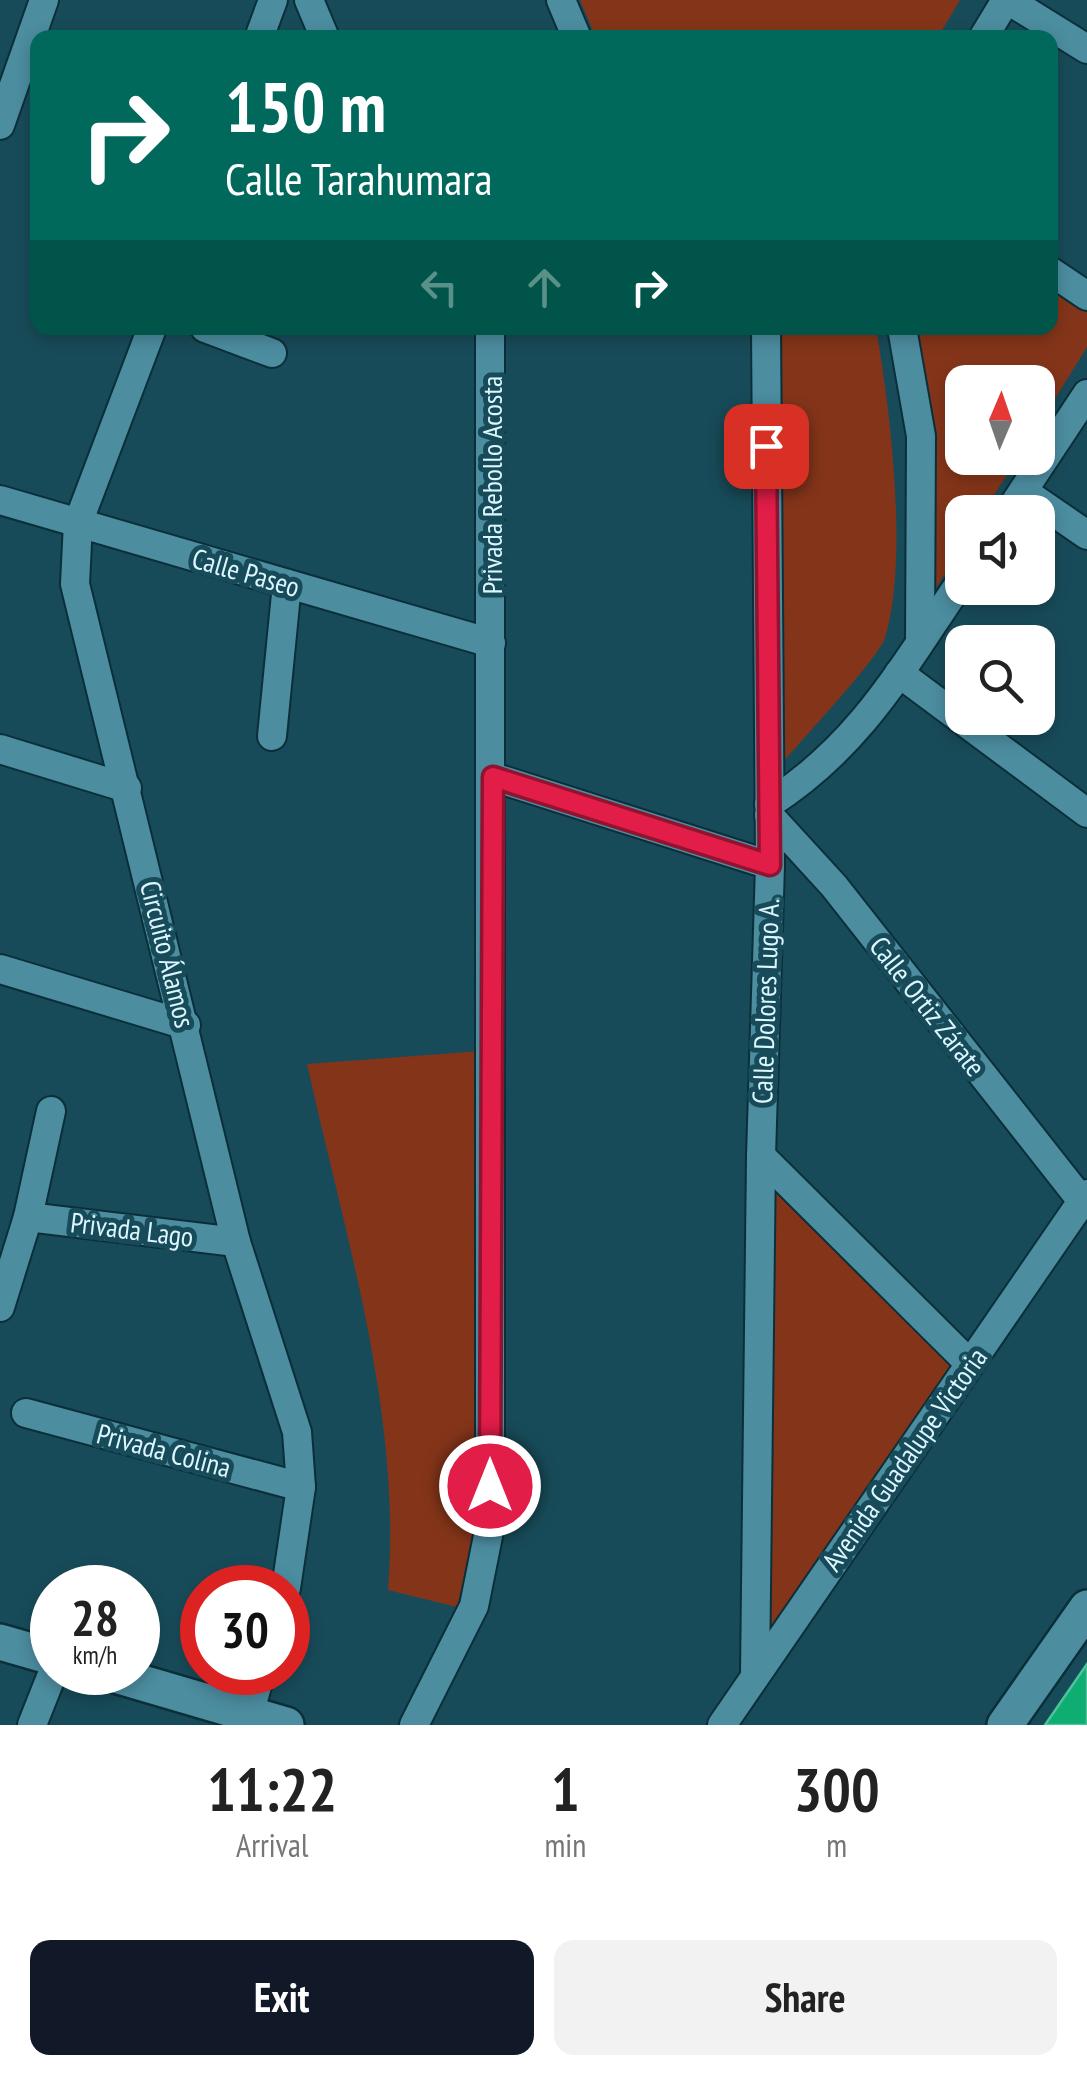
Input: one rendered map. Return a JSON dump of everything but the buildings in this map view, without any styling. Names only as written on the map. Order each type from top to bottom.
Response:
[{"type":"street","points":[[33,30],[44,0]]},
{"type":"street","points":[[263,30],[273,0]]},
{"type":"street","points":[[309,0],[321,30]]},
{"type":"street","points":[[561,0],[574,30]]},
{"type":"street","points":[[988,30],[1007,0],[1057,30]]},
{"type":"street","points":[[1058,31],[1087,48]]},
{"type":"street","points":[[0,125],[30,40]]},
{"type":"street","points":[[1058,277],[1087,296]]},
{"type":"street","name":"Circuito Álamos","points":[[149,335],[78,522],[75,584],[186,1025],[236,1242],[297,1432],[301,1487],[289,1565]]},
{"type":"street","points":[[223,335],[272,353]]},
{"type":"street","name":"Privada Rebollo Acosta","points":[[414,1725],[474,1606],[490,1526],[490,335]]},
{"type":"street","name":"Calle Dolores Lugo A.","points":[[755,1675],[760,1156],[770,865],[766,335]]},
{"type":"street","points":[[903,335],[922,436],[920,642]]},
{"type":"street","points":[[1021,495],[1087,394]]},
{"type":"street","name":"Calle Paseo","points":[[0,500],[492,644]]},
{"type":"street","points":[[1055,520],[1087,535]]},
{"type":"street","points":[[272,736],[287,584]]},
{"type":"street","points":[[769,809],[847,744],[945,605]]},
{"type":"street","points":[[899,673],[1087,813]]},
{"type":"street","points":[[0,749],[127,788]]},
{"type":"street","points":[[493,777],[770,865]]},
{"type":"street","name":"Calle Ortiz Zárate","points":[[769,809],[1084,1197]]},
{"type":"street","points":[[0,969],[186,1025]]},
{"type":"street","points":[[0,1307],[28,1217],[51,1111]]},
{"type":"street","points":[[760,1156],[970,1364]]},
{"type":"street","name":"Avenida Guadalupe Victoria","points":[[722,1725],[1084,1197]]},
{"type":"street","name":"Privada Lago","points":[[28,1217],[236,1242]]},
{"type":"street","name":"Privada Colina","points":[[26,1413],[301,1487]]},
{"type":"street","points":[[1005,1725],[1087,1608]]},
{"type":"street","points":[[0,1642],[30,1651]]},
{"type":"street","points":[[160,1690],[248,1720],[286,1725]]},
{"type":"street","points":[[32,1725],[43,1695]]},
{"type":"street","points":[[248,1720],[255,1695]]},
{"type":"shaded area","points":[[580,0],[960,0],[942,30],[593,30]]},
{"type":"shaded area","points":[[1058,292],[1087,312],[1087,347],[1055,399],[1055,365],[945,365],[945,475],[1007,475],[994,495],[945,495],[945,573],[936,588],[924,374],[915,335],[1058,335]]},
{"type":"shaded area","points":[[782,335],[877,335],[895,484],[896,568],[885,638],[855,680],[783,762]]},
{"type":"shaded area","points":[[481,1051],[479,1518],[457,1607],[388,1590],[387,1457],[379,1391],[307,1064]]},
{"type":"shaded area","points":[[763,1162],[968,1364],[755,1674]]},
{"type":"shaded area","points":[[1087,1664],[1087,1725],[1045,1725]]},
{"type":"route","points":[[490,1486],[493,777],[770,865],[766,446]]}]
